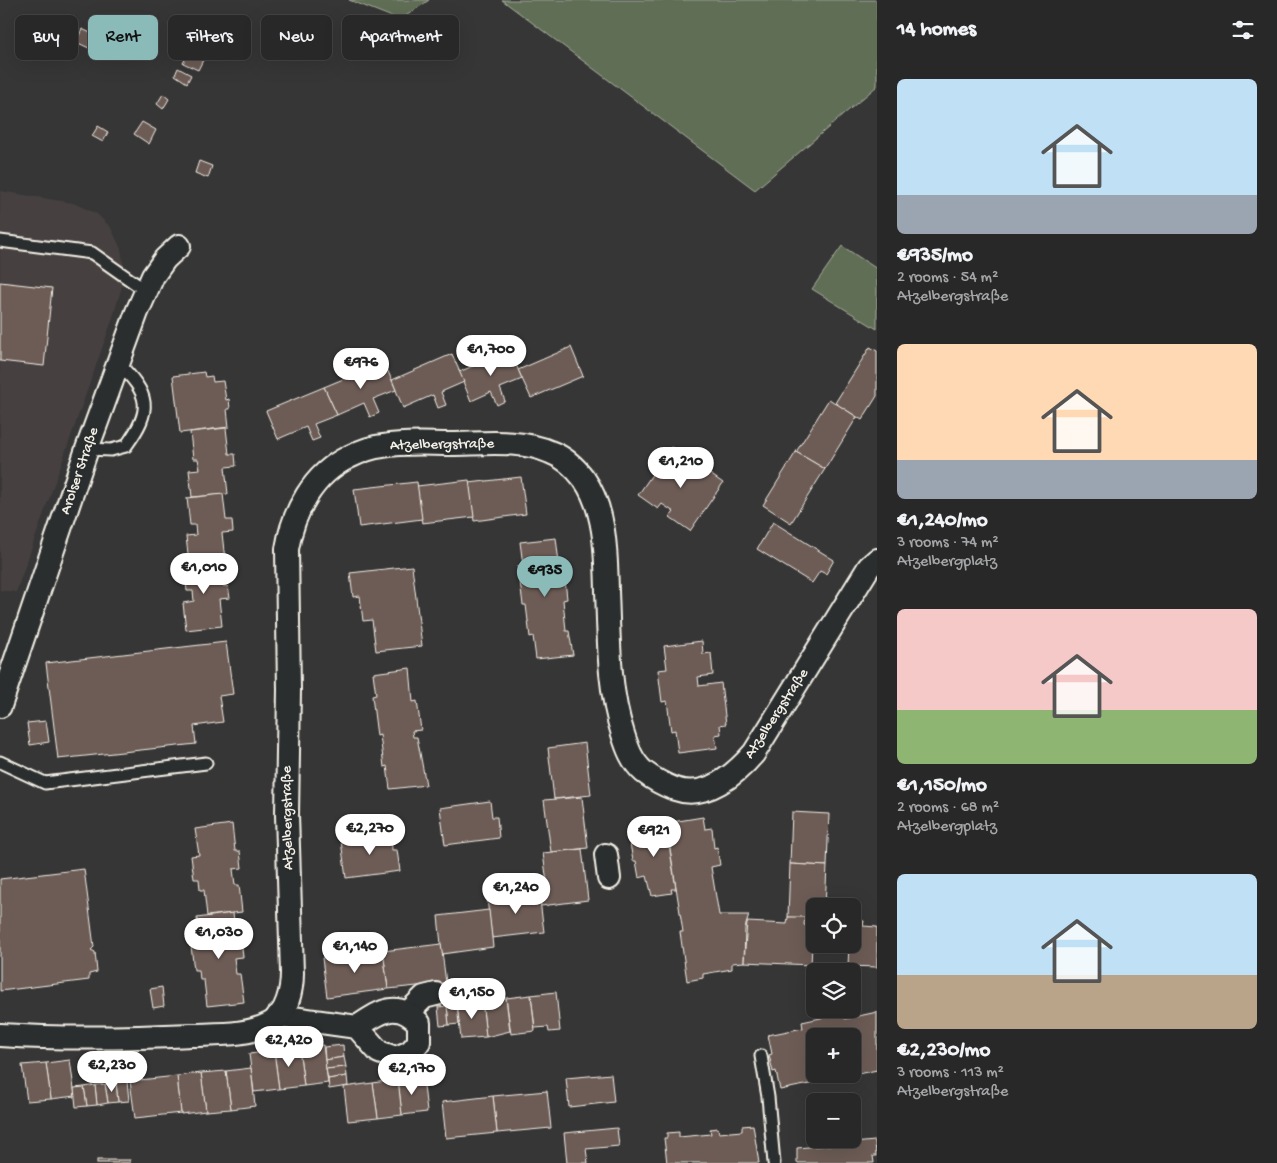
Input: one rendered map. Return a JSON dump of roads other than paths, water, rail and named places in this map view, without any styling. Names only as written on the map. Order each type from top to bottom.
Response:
[{"type":"street","name":"Arolser Straße","points":[[0,706],[87,449],[146,291],[165,258],[179,246]]},
{"type":"street","name":"Atzelbergstraße","points":[[278,1016],[289,997],[292,972],[286,815],[289,681],[287,549],[290,530],[297,513],[308,493],[330,469],[348,457],[365,451],[381,446],[402,444],[527,446],[551,452],[575,468],[585,480],[593,497],[604,539],[612,683],[622,730],[630,754],[643,771],[666,785],[679,790],[704,789],[720,783],[741,768],[754,753],[869,567],[877,560]]},
{"type":"street","points":[[606,855],[609,878]]},
{"type":"street","points":[[409,1012],[424,997],[436,994]]},
{"type":"street","points":[[0,1034],[148,1037],[222,1034],[248,1032],[272,1022],[278,1016],[357,1027],[379,1052],[396,1058],[410,1052],[419,1042],[419,1024],[409,1012],[392,1009],[376,1014],[357,1027]]},
{"type":"lane","points":[[0,241],[92,253],[146,291]]},
{"type":"lane","points":[[87,449],[111,450],[126,446],[141,425],[145,401],[137,382],[118,363]]},
{"type":"lane","points":[[0,762],[45,783],[206,763]]},
{"type":"lane","points":[[761,1056],[768,1097],[774,1163]]}]
